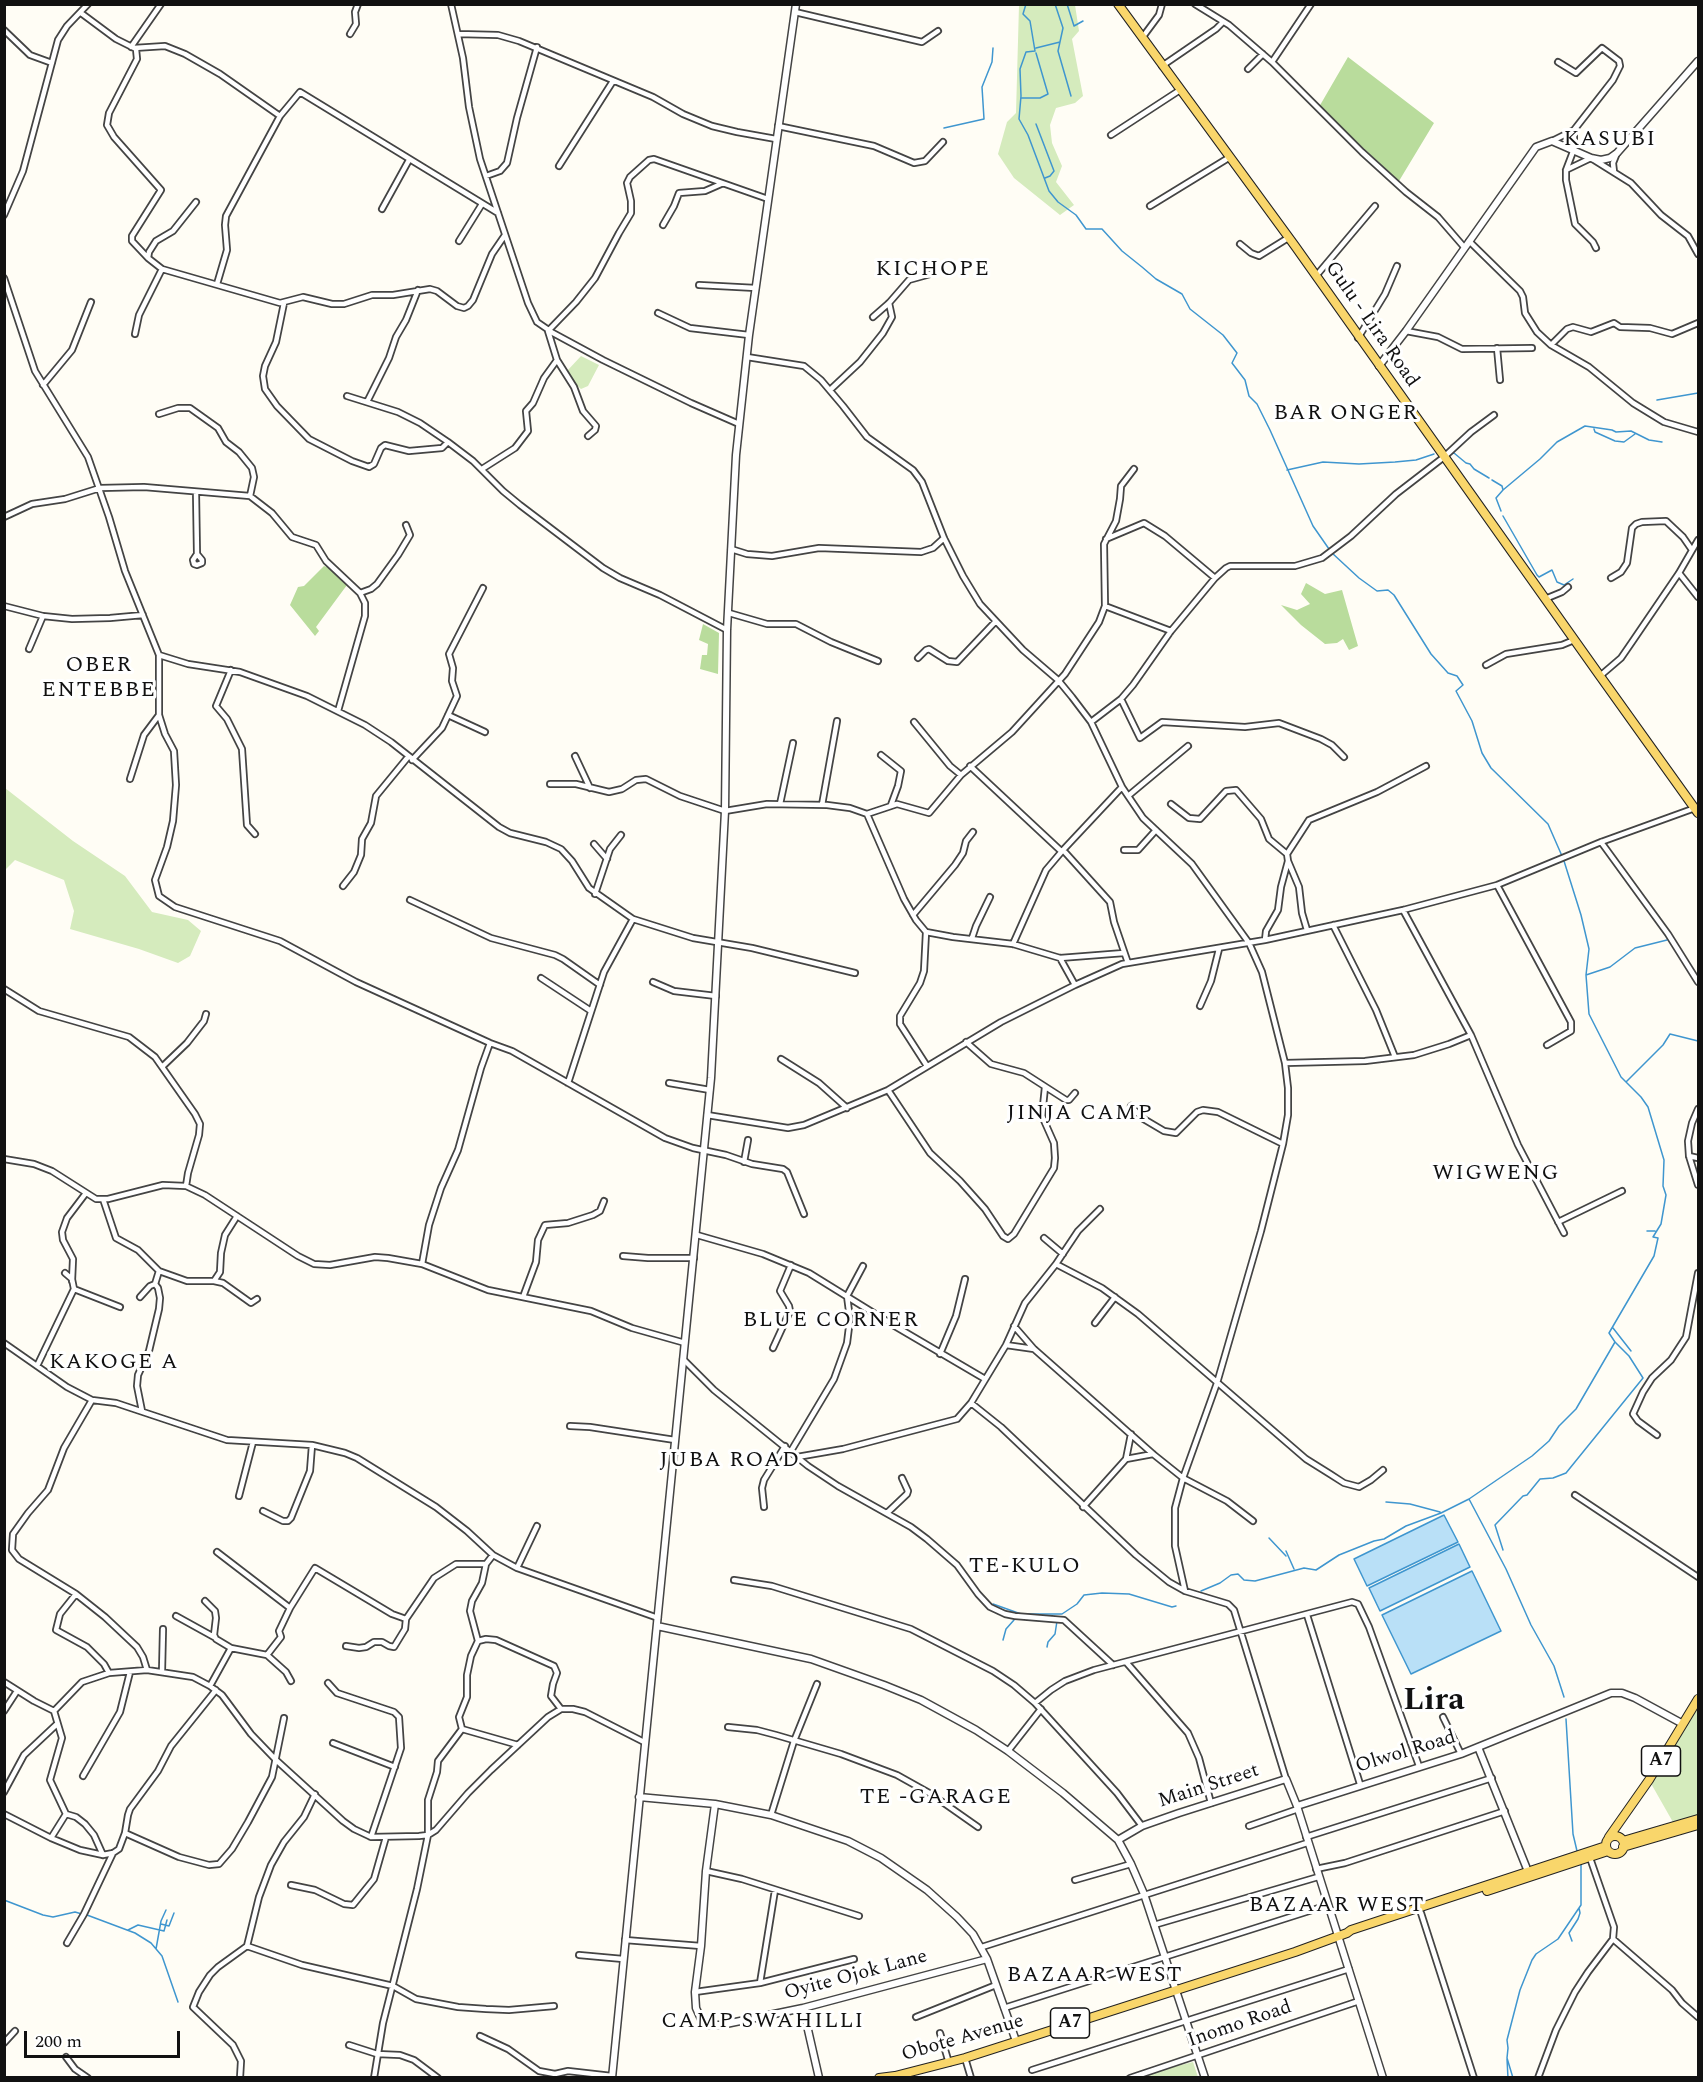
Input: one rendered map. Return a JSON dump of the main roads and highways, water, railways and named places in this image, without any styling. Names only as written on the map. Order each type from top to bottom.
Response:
[{"type":"main road","name":"Gulu - Lira Road","points":[[1118,4],[1316,276],[1599,676],[1697,810]]},
{"type":"main road","name":"A7","points":[[1607,1849],[1609,1838],[1698,1699]]},
{"type":"main road","points":[[1622,1842],[1698,1819]]},
{"type":"main road","points":[[1621,1822],[1622,1842]]},
{"type":"main road","points":[[1622,1842],[1698,1825]]},
{"type":"main road","points":[[1609,1838],[1615,1836],[1622,1842]]},
{"type":"main road","name":"A7","points":[[1530,1875],[1607,1849],[1617,1853],[1622,1842]]},
{"type":"main road","name":"A7","points":[[1530,1875],[1590,1858],[1607,1849]]},
{"type":"main road","name":"Obote Avenue","points":[[879,2078],[894,2077],[965,2058],[1530,1875]]},
{"type":"main road","name":"Obote Avenue","points":[[1347,1934],[1351,1930],[1530,1875]]},
{"type":"water","points":[[1444,1515],[1458,1542],[1367,1586],[1354,1559]]},
{"type":"water","points":[[1459,1544],[1470,1567],[1380,1611],[1369,1588]]},
{"type":"water","points":[[1472,1571],[1501,1631],[1411,1674],[1382,1615]]},
{"type":"waterway","points":[[1026,4],[1023,14],[1030,21],[1035,51],[1026,52],[1020,69],[1019,119],[1028,135],[1049,191],[1058,202],[1076,215],[1086,229],[1102,229],[1122,251],[1156,279],[1182,294],[1190,309],[1223,335],[1237,353],[1232,363],[1245,380],[1249,396],[1257,404],[1270,430],[1313,526],[1329,549]]},
{"type":"waterway","points":[[1055,4],[1063,28],[1058,51],[1071,96]]},
{"type":"waterway","points":[[1067,4],[1074,26],[1083,21]]},
{"type":"waterway","points":[[1036,48],[1060,42]]},
{"type":"waterway","points":[[944,128],[984,119],[982,87],[992,62],[993,48]]},
{"type":"waterway","points":[[1022,98],[1040,98],[1048,94],[1036,53]]},
{"type":"waterway","points":[[1036,124],[1054,171],[1045,178]]},
{"type":"waterway","points":[[1657,400],[1698,393]]},
{"type":"waterway","points":[[1503,490],[1557,442],[1585,426],[1616,432],[1631,431],[1649,440],[1662,442]]},
{"type":"waterway","points":[[1594,429],[1595,432],[1615,441],[1624,442],[1635,434]]},
{"type":"waterway","points":[[1451,454],[1454,453],[1489,478]]},
{"type":"waterway","points":[[1287,470],[1323,462],[1359,464],[1395,462],[1416,460],[1434,454]]},
{"type":"waterway","points":[[1492,480],[1502,486],[1503,490],[1496,498],[1501,511]]},
{"type":"waterway","points":[[1503,516],[1539,577],[1552,570],[1557,582],[1564,585],[1573,579]]},
{"type":"waterway","points":[[1332,553],[1377,591],[1388,590],[1394,595],[1431,654],[1448,673],[1457,676],[1463,685],[1456,691],[1472,721],[1482,753],[1491,768],[1548,824],[1562,856]]},
{"type":"waterway","points":[[1201,1591],[1220,1583],[1231,1575],[1238,1574],[1244,1580],[1255,1581],[1304,1568],[1316,1570],[1339,1555],[1384,1539],[1406,1526],[1441,1513],[1469,1499],[1532,1456],[1549,1441],[1559,1426],[1576,1409],[1615,1342],[1609,1333],[1654,1256],[1658,1238],[1653,1237],[1661,1224],[1666,1195],[1663,1186],[1664,1160],[1648,1107],[1621,1077],[1589,1014],[1586,975],[1589,949],[1564,861]]},
{"type":"waterway","points":[[1586,975],[1610,967],[1635,948],[1667,940]]},
{"type":"waterway","points":[[1626,1082],[1663,1045],[1670,1034],[1698,1041]]},
{"type":"waterway","points":[[1647,1231],[1655,1231]]},
{"type":"waterway","points":[[1613,1328],[1631,1351]]},
{"type":"waterway","points":[[1503,1550],[1495,1525],[1523,1496],[1527,1495],[1540,1479],[1553,1478],[1566,1473],[1643,1378],[1629,1356],[1615,1342]]},
{"type":"waterway","points":[[1469,1499],[1506,1569],[1531,1625],[1554,1666],[1564,1697]]},
{"type":"waterway","points":[[1386,1502],[1410,1504],[1440,1512]]},
{"type":"waterway","points":[[1269,1538],[1286,1556]]},
{"type":"waterway","points":[[1286,1551],[1294,1569]]},
{"type":"waterway","points":[[993,1604],[1021,1614],[1062,1614],[1077,1604],[1084,1595],[1102,1593],[1129,1594],[1172,1607],[1176,1606]]},
{"type":"waterway","points":[[1003,1640],[1006,1629],[1014,1620]]},
{"type":"waterway","points":[[1047,1647],[1055,1634],[1057,1621]]},
{"type":"waterway","points":[[1566,1719],[1573,1834],[1577,1851]]},
{"type":"waterway","points":[[1513,2078],[1507,2058],[1507,2040],[1520,1990],[1536,1954],[1558,1939],[1581,1905],[1581,1864]]},
{"type":"waterway","points":[[4,1900],[53,1917],[75,1912],[82,1914]]},
{"type":"waterway","points":[[1572,1941],[1569,1933],[1578,1919],[1579,1908]]},
{"type":"waterway","points":[[156,1949],[161,1921],[166,1910]]},
{"type":"waterway","points":[[161,1924],[169,1926],[174,1913]]},
{"type":"waterway","points":[[87,1915],[135,1933],[151,1943],[162,1956],[178,2002]]},
{"type":"waterway","points":[[128,1930],[138,1925],[164,1931],[167,1920]]},
{"type":"waterway","points":[[1507,2059],[1508,2078]]},
{"type":"district","name":"KASUBI","points":[[1610,141]]},
{"type":"district","name":"KICHOPE","points":[[933,271]]},
{"type":"district","name":"BAR ONGER","points":[[1346,415]]},
{"type":"district","name":"OBER ENTEBBE","points":[[99,680]]},
{"type":"district","name":"JINJA CAMP","points":[[1080,1115]]},
{"type":"district","name":"WIGWENG","points":[[1496,1175]]},
{"type":"district","name":"BLUE CORNER","points":[[831,1322]]},
{"type":"district","name":"KAKOGE A","points":[[114,1364]]},
{"type":"district","name":"JUBA ROAD","points":[[730,1462]]},
{"type":"district","name":"TE-KULO","points":[[1025,1568]]},
{"type":"district","name":"Lira","points":[[1434,1703]]},
{"type":"district","name":"TE -GARAGE","points":[[936,1799]]},
{"type":"district","name":"BAZAAR WEST","points":[[1337,1907]]},
{"type":"district","name":"BAZAAR WEST","points":[[1095,1977]]},
{"type":"district","name":"CAMP SWAHILLI","points":[[763,2023]]}]
